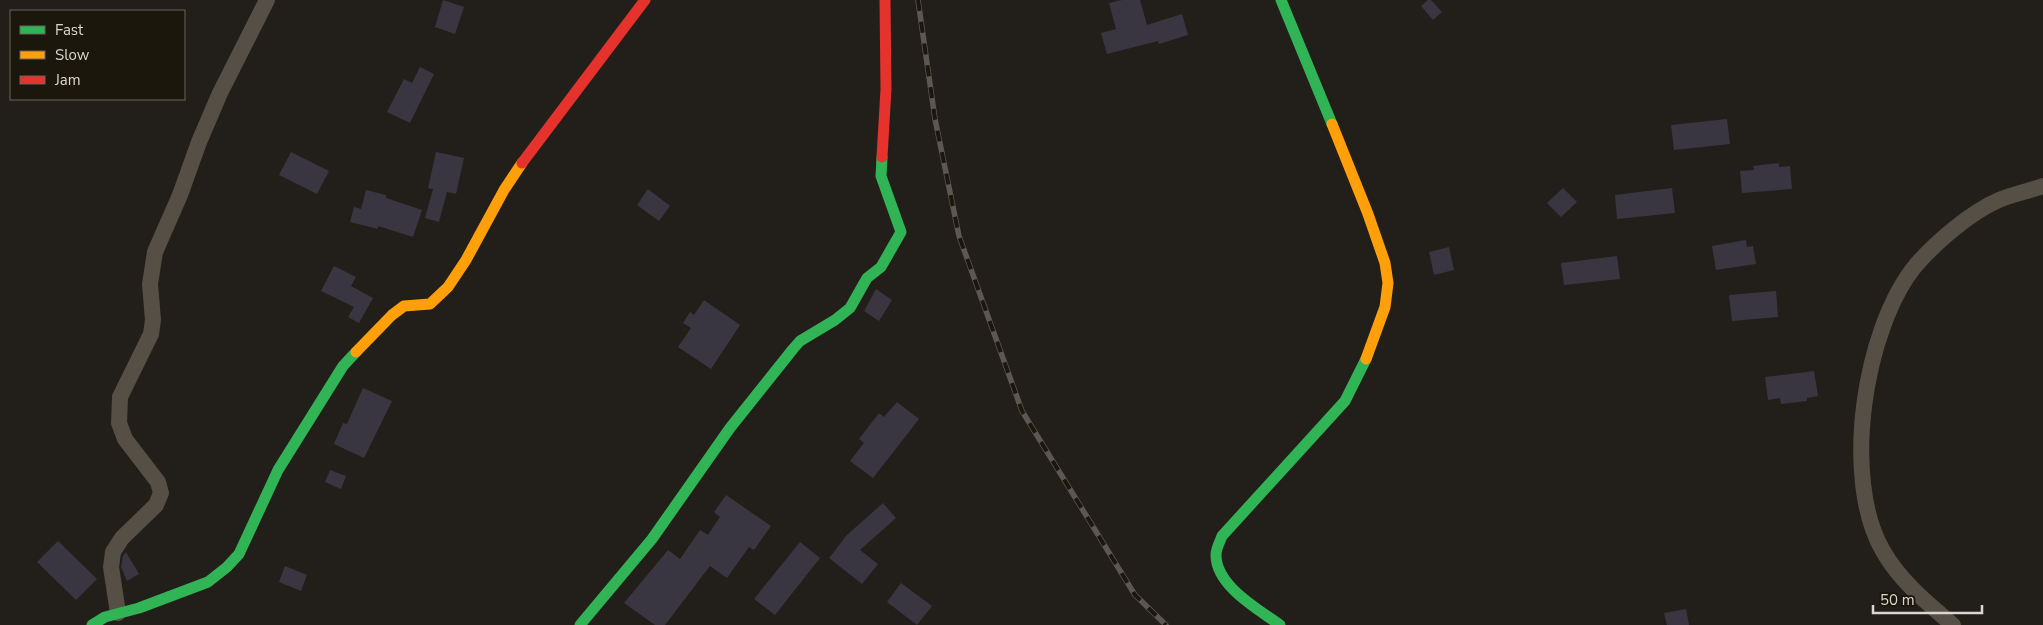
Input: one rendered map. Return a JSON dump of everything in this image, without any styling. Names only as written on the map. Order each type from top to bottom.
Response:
[{"type":"street","points":[[118,613],[111,567],[113,552],[122,538],[156,505],[161,493],[158,482],[124,439],[118,416],[120,397],[151,334],[153,320],[150,284],[155,252],[180,195],[199,142],[220,93],[267,0]]},
{"type":"street","points":[[92,625],[105,617],[139,608],[208,582],[239,554],[278,470],[343,366],[392,315],[404,306],[418,307],[435,301],[462,271],[495,204],[537,140],[645,0]]},
{"type":"street","points":[[580,625],[652,539],[730,428],[793,349],[800,341],[836,320],[850,308],[868,278],[882,267],[901,232],[881,176],[886,89],[885,0]]},
{"type":"street","points":[[1280,625],[1244,599],[1220,572],[1216,554],[1222,536],[1345,401],[1371,349],[1385,307],[1388,283],[1385,263],[1368,214],[1281,0]]},
{"type":"street","points":[[1953,625],[1900,576],[1882,550],[1865,505],[1860,470],[1862,422],[1870,371],[1883,328],[1903,284],[1916,265],[1963,222],[1999,200],[2043,186]]},
{"type":"building","points":[[443,0],[464,7],[455,34],[435,27]]},
{"type":"building","points":[[1122,0],[1140,0],[1147,25],[1182,14],[1188,35],[1159,44],[1158,41],[1107,54],[1101,33],[1116,29],[1109,3]]},
{"type":"building","points":[[1428,0],[1431,0],[1442,12],[1433,20],[1421,6]]},
{"type":"building","points":[[420,67],[434,74],[410,123],[387,112],[404,79],[412,83]]},
{"type":"building","points":[[1727,119],[1730,144],[1674,150],[1671,125]]},
{"type":"building","points":[[291,152],[329,171],[317,194],[279,175]]},
{"type":"building","points":[[436,152],[464,158],[456,194],[447,192],[439,222],[425,218],[433,189],[428,188]]},
{"type":"building","points":[[1779,163],[1779,167],[1790,166],[1792,189],[1742,193],[1740,171],[1754,170],[1753,166]]},
{"type":"building","points":[[1563,188],[1577,202],[1561,217],[1547,203]]},
{"type":"building","points":[[1672,188],[1675,213],[1617,219],[1615,195]]},
{"type":"building","points":[[648,189],[670,206],[659,221],[637,205]]},
{"type":"building","points":[[366,190],[386,195],[386,198],[422,210],[413,237],[378,226],[378,229],[350,222],[354,207],[361,209]]},
{"type":"building","points":[[1746,240],[1747,247],[1753,246],[1756,264],[1716,270],[1712,246]]},
{"type":"building","points":[[1449,247],[1454,270],[1434,275],[1429,252]]},
{"type":"building","points":[[1617,256],[1620,279],[1564,285],[1561,263]]},
{"type":"building","points":[[334,266],[356,277],[351,286],[373,298],[359,323],[348,317],[354,307],[321,291]]},
{"type":"building","points":[[876,289],[892,300],[879,321],[864,311]]},
{"type":"building","points":[[1776,291],[1778,317],[1732,321],[1729,295]]},
{"type":"building","points":[[704,300],[740,325],[711,369],[678,347],[691,328],[683,323],[690,312],[694,315]]},
{"type":"building","points":[[1814,371],[1818,396],[1807,398],[1807,401],[1781,404],[1780,398],[1768,400],[1765,377]]},
{"type":"building","points":[[363,388],[392,401],[364,458],[334,444],[343,423],[347,424]]},
{"type":"building","points":[[897,402],[919,419],[873,478],[850,461],[864,443],[859,439],[879,413],[884,417]]},
{"type":"building","points":[[330,470],[346,476],[341,489],[325,482]]},
{"type":"building","points":[[726,495],[771,526],[754,550],[749,547],[727,578],[710,566],[665,625],[655,625],[624,603],[668,550],[680,559],[700,530],[708,535],[720,517],[714,512]]},
{"type":"building","points":[[883,503],[896,518],[860,550],[878,564],[862,584],[829,558],[847,535]]},
{"type":"building","points":[[58,541],[97,579],[76,600],[37,562]]},
{"type":"building","points":[[800,542],[820,558],[775,615],[754,599]]},
{"type":"building","points":[[126,552],[139,574],[127,581],[121,567],[123,556]]},
{"type":"building","points":[[285,566],[307,575],[301,591],[279,582]]},
{"type":"building","points":[[901,583],[932,606],[917,625],[887,602]]},
{"type":"building","points":[[1686,609],[1689,625],[1667,625],[1664,613]]},
{"type":"railway","points":[[918,0],[935,119],[959,236],[1022,411],[1135,595],[1166,625]]},
{"type":"traffic: fast","points":[[1281,0],[1332,124]]},
{"type":"traffic: fast","points":[[580,625],[652,539],[730,428],[793,349],[800,341],[835,320],[850,308],[867,278],[881,267],[901,232],[881,176],[882,157]]},
{"type":"traffic: fast","points":[[92,625],[105,617],[139,608],[208,582],[227,567],[239,554],[278,470],[343,366],[356,352]]},
{"type":"traffic: fast","points":[[1280,625],[1230,587],[1218,566],[1217,547],[1222,536],[1345,401],[1366,359]]},
{"type":"traffic: slow","points":[[1332,124],[1368,214],[1385,263],[1388,283],[1385,307],[1366,359]]},
{"type":"traffic: slow","points":[[356,352],[392,315],[404,306],[430,304],[448,287],[466,260],[504,190],[522,163]]},
{"type":"traffic: jam","points":[[522,163],[645,0]]},
{"type":"traffic: jam","points":[[882,157],[886,89],[885,0]]}]
